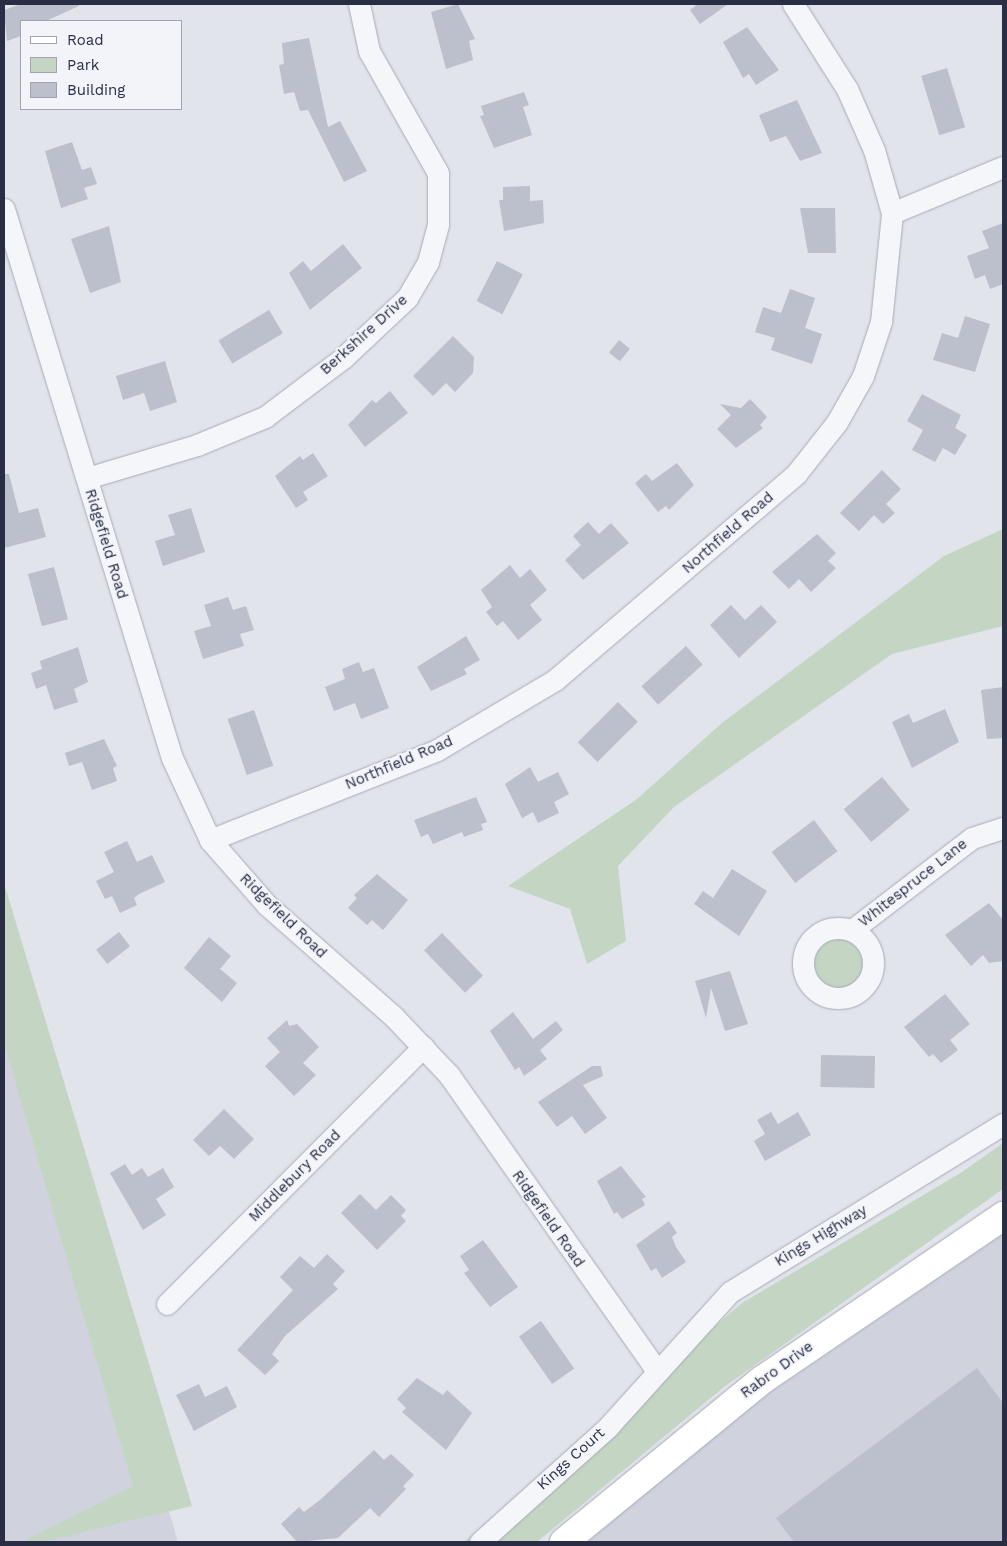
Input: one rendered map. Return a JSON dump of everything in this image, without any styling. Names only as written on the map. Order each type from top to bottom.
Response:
[{"type":"main road","name":"Rabro Drive","points":[[564,1542],[762,1380],[1003,1216]]},
{"type":"street","name":"Berkshire Drive","points":[[87,478],[197,445],[265,416],[342,358],[407,298],[428,262],[438,225],[438,173],[369,51],[359,4]]},
{"type":"street","name":"Northfield Road","points":[[210,840],[437,750],[501,716],[555,680],[796,474],[837,422],[863,376],[881,322],[892,213],[874,150],[847,89],[793,4]]},
{"type":"street","points":[[892,213],[1003,168]]},
{"type":"street","name":"Ridgefield Road","points":[[4,209],[172,758],[210,840],[268,905],[423,1047],[449,1075],[656,1370]]},
{"type":"street","name":"Whitespruce Lane","points":[[852,930],[972,838],[1003,828]]},
{"type":"street","name":"Middlebury Road","points":[[167,1304],[423,1047]]},
{"type":"street","name":"Kings Highway","points":[[656,1370],[730,1292],[1003,1124]]},
{"type":"street","name":"Kings Court","points":[[480,1542],[607,1428],[656,1370]]},
{"type":"shaded area","points":[[4,952],[178,1542],[4,1542]]},
{"type":"shaded area","points":[[1003,1234],[1003,1542],[584,1542],[753,1404]]},
{"type":"green space","points":[[1003,529],[1003,626],[892,654],[674,807],[618,866],[626,941],[587,964],[570,909],[508,886],[637,799],[723,722],[944,556]]},
{"type":"green space","points":[[4,883],[192,1506],[42,1542],[22,1542],[133,1486],[4,1043]]},
{"type":"green space","points":[[832,934],[844,934],[855,939],[863,947],[868,958],[866,976],[855,989],[844,994],[832,994],[821,989],[813,981],[808,970],[808,958],[813,947],[821,939]]},
{"type":"green space","points":[[1003,1143],[1003,1189],[724,1387],[537,1542],[464,1542],[742,1303],[962,1172]]},
{"type":"building","points":[[21,4],[79,4],[79,6],[48,20],[20,20],[20,36],[7,41],[4,10]]},
{"type":"building","points":[[458,4],[475,39],[469,41],[473,60],[446,69],[431,12]]},
{"type":"building","points":[[698,4],[728,4],[700,24],[690,10]]},
{"type":"building","points":[[747,27],[779,70],[756,85],[749,74],[743,78],[723,42]]},
{"type":"building","points":[[309,38],[328,127],[340,121],[367,171],[344,182],[308,110],[300,111],[294,92],[284,94],[279,65],[284,64],[282,43]]},
{"type":"building","points":[[947,68],[965,127],[939,135],[921,76]]},
{"type":"building","points":[[524,92],[529,105],[523,107],[532,135],[494,148],[480,116],[484,115],[481,106]]},
{"type":"building","points":[[797,100],[822,153],[800,161],[786,136],[770,142],[759,115]]},
{"type":"building","points":[[72,142],[82,170],[91,167],[97,184],[84,188],[88,199],[61,208],[45,151]]},
{"type":"building","points":[[530,186],[530,201],[543,200],[544,223],[504,231],[499,200],[503,200],[503,187]]},
{"type":"building","points":[[800,208],[835,208],[836,253],[808,253]]},
{"type":"building","points":[[1003,223],[1003,284],[990,289],[985,275],[975,279],[967,256],[989,248],[982,231]]},
{"type":"building","points":[[109,226],[121,282],[90,293],[71,239]]},
{"type":"building","points":[[343,244],[362,268],[310,310],[289,273],[303,261],[311,271]]},
{"type":"building","points":[[497,261],[523,274],[502,314],[477,301]]},
{"type":"building","points":[[790,289],[815,298],[805,328],[822,334],[812,364],[771,350],[775,338],[755,332],[763,307],[781,313]]},
{"type":"building","points":[[269,310],[283,333],[232,364],[218,340]]},
{"type":"building","points":[[965,316],[990,324],[975,372],[933,360],[942,333],[958,338]]},
{"type":"building","points":[[453,336],[474,357],[473,373],[455,392],[446,383],[433,396],[413,376]]},
{"type":"building","points":[[619,340],[630,349],[620,361],[609,352]]},
{"type":"building","points":[[165,361],[177,402],[150,411],[144,393],[123,400],[116,376]]},
{"type":"building","points":[[390,391],[408,413],[365,447],[348,425],[372,400],[376,403]]},
{"type":"building","points":[[922,394],[961,415],[955,428],[967,435],[955,455],[943,448],[935,462],[912,450],[923,430],[907,421]]},
{"type":"building","points":[[750,399],[767,417],[760,425],[763,428],[736,448],[717,429],[731,415],[720,404],[741,408]]},
{"type":"building","points":[[313,453],[328,476],[303,492],[308,500],[296,508],[275,476],[300,456],[303,460]]},
{"type":"building","points":[[677,463],[694,485],[669,510],[666,506],[658,512],[635,483],[646,474],[652,481]]},
{"type":"building","points":[[882,470],[901,489],[886,504],[895,513],[883,524],[874,515],[859,531],[840,513]]},
{"type":"building","points":[[4,474],[9,474],[19,513],[38,508],[46,537],[4,548]]},
{"type":"building","points":[[191,508],[205,552],[163,566],[155,541],[175,535],[168,515]]},
{"type":"building","points":[[588,522],[599,534],[611,523],[629,543],[583,580],[565,560],[581,545],[573,536]]},
{"type":"building","points":[[817,534],[836,553],[828,561],[836,568],[811,592],[799,579],[789,589],[772,572]]},
{"type":"building","points":[[510,565],[520,578],[530,569],[547,590],[530,605],[542,620],[518,640],[503,621],[497,626],[486,612],[492,607],[481,590]]},
{"type":"building","points":[[54,567],[68,619],[42,626],[28,574]]},
{"type":"building","points":[[228,597],[233,610],[246,606],[254,630],[240,634],[244,646],[203,659],[194,631],[211,626],[204,605]]},
{"type":"building","points":[[731,605],[745,620],[761,605],[777,622],[739,658],[710,625]]},
{"type":"building","points":[[466,636],[480,660],[464,669],[467,674],[431,691],[417,667]]},
{"type":"building","points":[[686,646],[703,665],[658,705],[641,686]]},
{"type":"building","points":[[78,647],[88,682],[74,689],[78,702],[54,710],[46,685],[36,689],[31,673],[42,669],[40,661]]},
{"type":"building","points":[[359,662],[363,672],[374,668],[389,708],[361,719],[355,703],[334,711],[325,687],[345,679],[342,669]]},
{"type":"building","points":[[1003,687],[1003,738],[987,739],[981,690]]},
{"type":"building","points":[[618,702],[638,722],[597,762],[578,742]]},
{"type":"building","points":[[945,709],[959,742],[912,768],[892,722],[909,714],[913,723]]},
{"type":"building","points":[[254,710],[273,766],[247,775],[228,719]]},
{"type":"building","points":[[104,739],[117,766],[113,768],[117,781],[92,790],[82,762],[69,766],[65,753]]},
{"type":"building","points":[[530,767],[538,782],[558,772],[569,794],[554,802],[559,813],[538,823],[533,812],[522,818],[505,784]]},
{"type":"building","points":[[882,777],[910,810],[871,842],[844,809]]},
{"type":"building","points":[[476,797],[487,822],[481,824],[483,830],[464,837],[462,832],[433,844],[428,834],[421,837],[414,820]]},
{"type":"building","points":[[814,820],[837,851],[795,883],[772,852]]},
{"type":"building","points":[[127,841],[137,862],[152,855],[165,882],[139,894],[134,898],[137,905],[120,913],[112,896],[105,899],[96,881],[114,872],[104,852]]},
{"type":"building","points":[[732,869],[767,891],[739,936],[694,904],[703,891],[713,898]]},
{"type":"building","points":[[377,874],[408,900],[383,930],[372,920],[367,925],[348,908],[357,898],[354,895]]},
{"type":"building","points":[[989,903],[1003,920],[1003,961],[989,963],[983,955],[971,966],[945,935]]},
{"type":"building","points":[[119,932],[130,946],[107,964],[96,950]]},
{"type":"building","points":[[442,933],[483,975],[465,993],[424,950]]},
{"type":"building","points":[[209,937],[231,956],[220,969],[237,983],[222,1002],[184,968]]},
{"type":"building","points":[[730,971],[748,1024],[725,1031],[711,988],[706,1018],[695,981]]},
{"type":"building","points":[[945,994],[970,1024],[950,1040],[958,1050],[941,1063],[933,1054],[929,1057],[904,1027]]},
{"type":"building","points":[[513,1012],[533,1039],[556,1021],[563,1030],[540,1050],[547,1059],[524,1076],[519,1067],[515,1070],[490,1031]]},
{"type":"building","points":[[287,1020],[289,1026],[297,1024],[319,1047],[303,1063],[316,1075],[294,1096],[265,1066],[280,1052],[267,1038]]},
{"type":"building","points":[[821,1055],[875,1056],[874,1088],[820,1087]]},
{"type":"building","points":[[592,1066],[601,1066],[603,1076],[583,1085],[607,1118],[585,1134],[572,1116],[557,1127],[538,1102]]},
{"type":"building","points":[[224,1109],[254,1139],[234,1159],[220,1146],[209,1156],[193,1140]]},
{"type":"building","points":[[771,1112],[778,1124],[798,1112],[811,1135],[765,1161],[754,1141],[765,1134],[757,1120]]},
{"type":"building","points":[[125,1164],[132,1175],[142,1168],[148,1177],[163,1168],[174,1187],[156,1199],[166,1215],[143,1230],[110,1173]]},
{"type":"building","points":[[621,1166],[646,1197],[642,1199],[645,1205],[622,1219],[617,1212],[614,1214],[597,1181]]},
{"type":"building","points":[[360,1194],[376,1210],[391,1195],[406,1210],[401,1216],[406,1221],[377,1250],[341,1213]]},
{"type":"building","points":[[669,1221],[677,1233],[672,1237],[676,1247],[686,1262],[662,1278],[656,1268],[651,1271],[636,1245]]},
{"type":"building","points":[[483,1240],[518,1287],[490,1307],[464,1273],[469,1270],[460,1256]]},
{"type":"building","points":[[327,1254],[345,1271],[333,1284],[338,1289],[285,1336],[272,1354],[279,1361],[265,1375],[237,1350],[293,1290],[280,1277],[300,1256],[314,1268]]},
{"type":"building","points":[[541,1321],[574,1369],[552,1384],[519,1336]]},
{"type":"building","points":[[977,1368],[1003,1403],[1003,1542],[794,1542],[776,1518]]},
{"type":"building","points":[[417,1378],[443,1395],[447,1390],[472,1413],[446,1450],[402,1412],[406,1408],[397,1399]]},
{"type":"building","points":[[199,1384],[205,1397],[227,1386],[237,1407],[194,1431],[176,1395]]},
{"type":"building","points":[[374,1450],[384,1460],[391,1454],[414,1475],[403,1486],[406,1489],[379,1517],[370,1508],[338,1538],[297,1542],[281,1524],[299,1507],[304,1512],[320,1500]]}]
